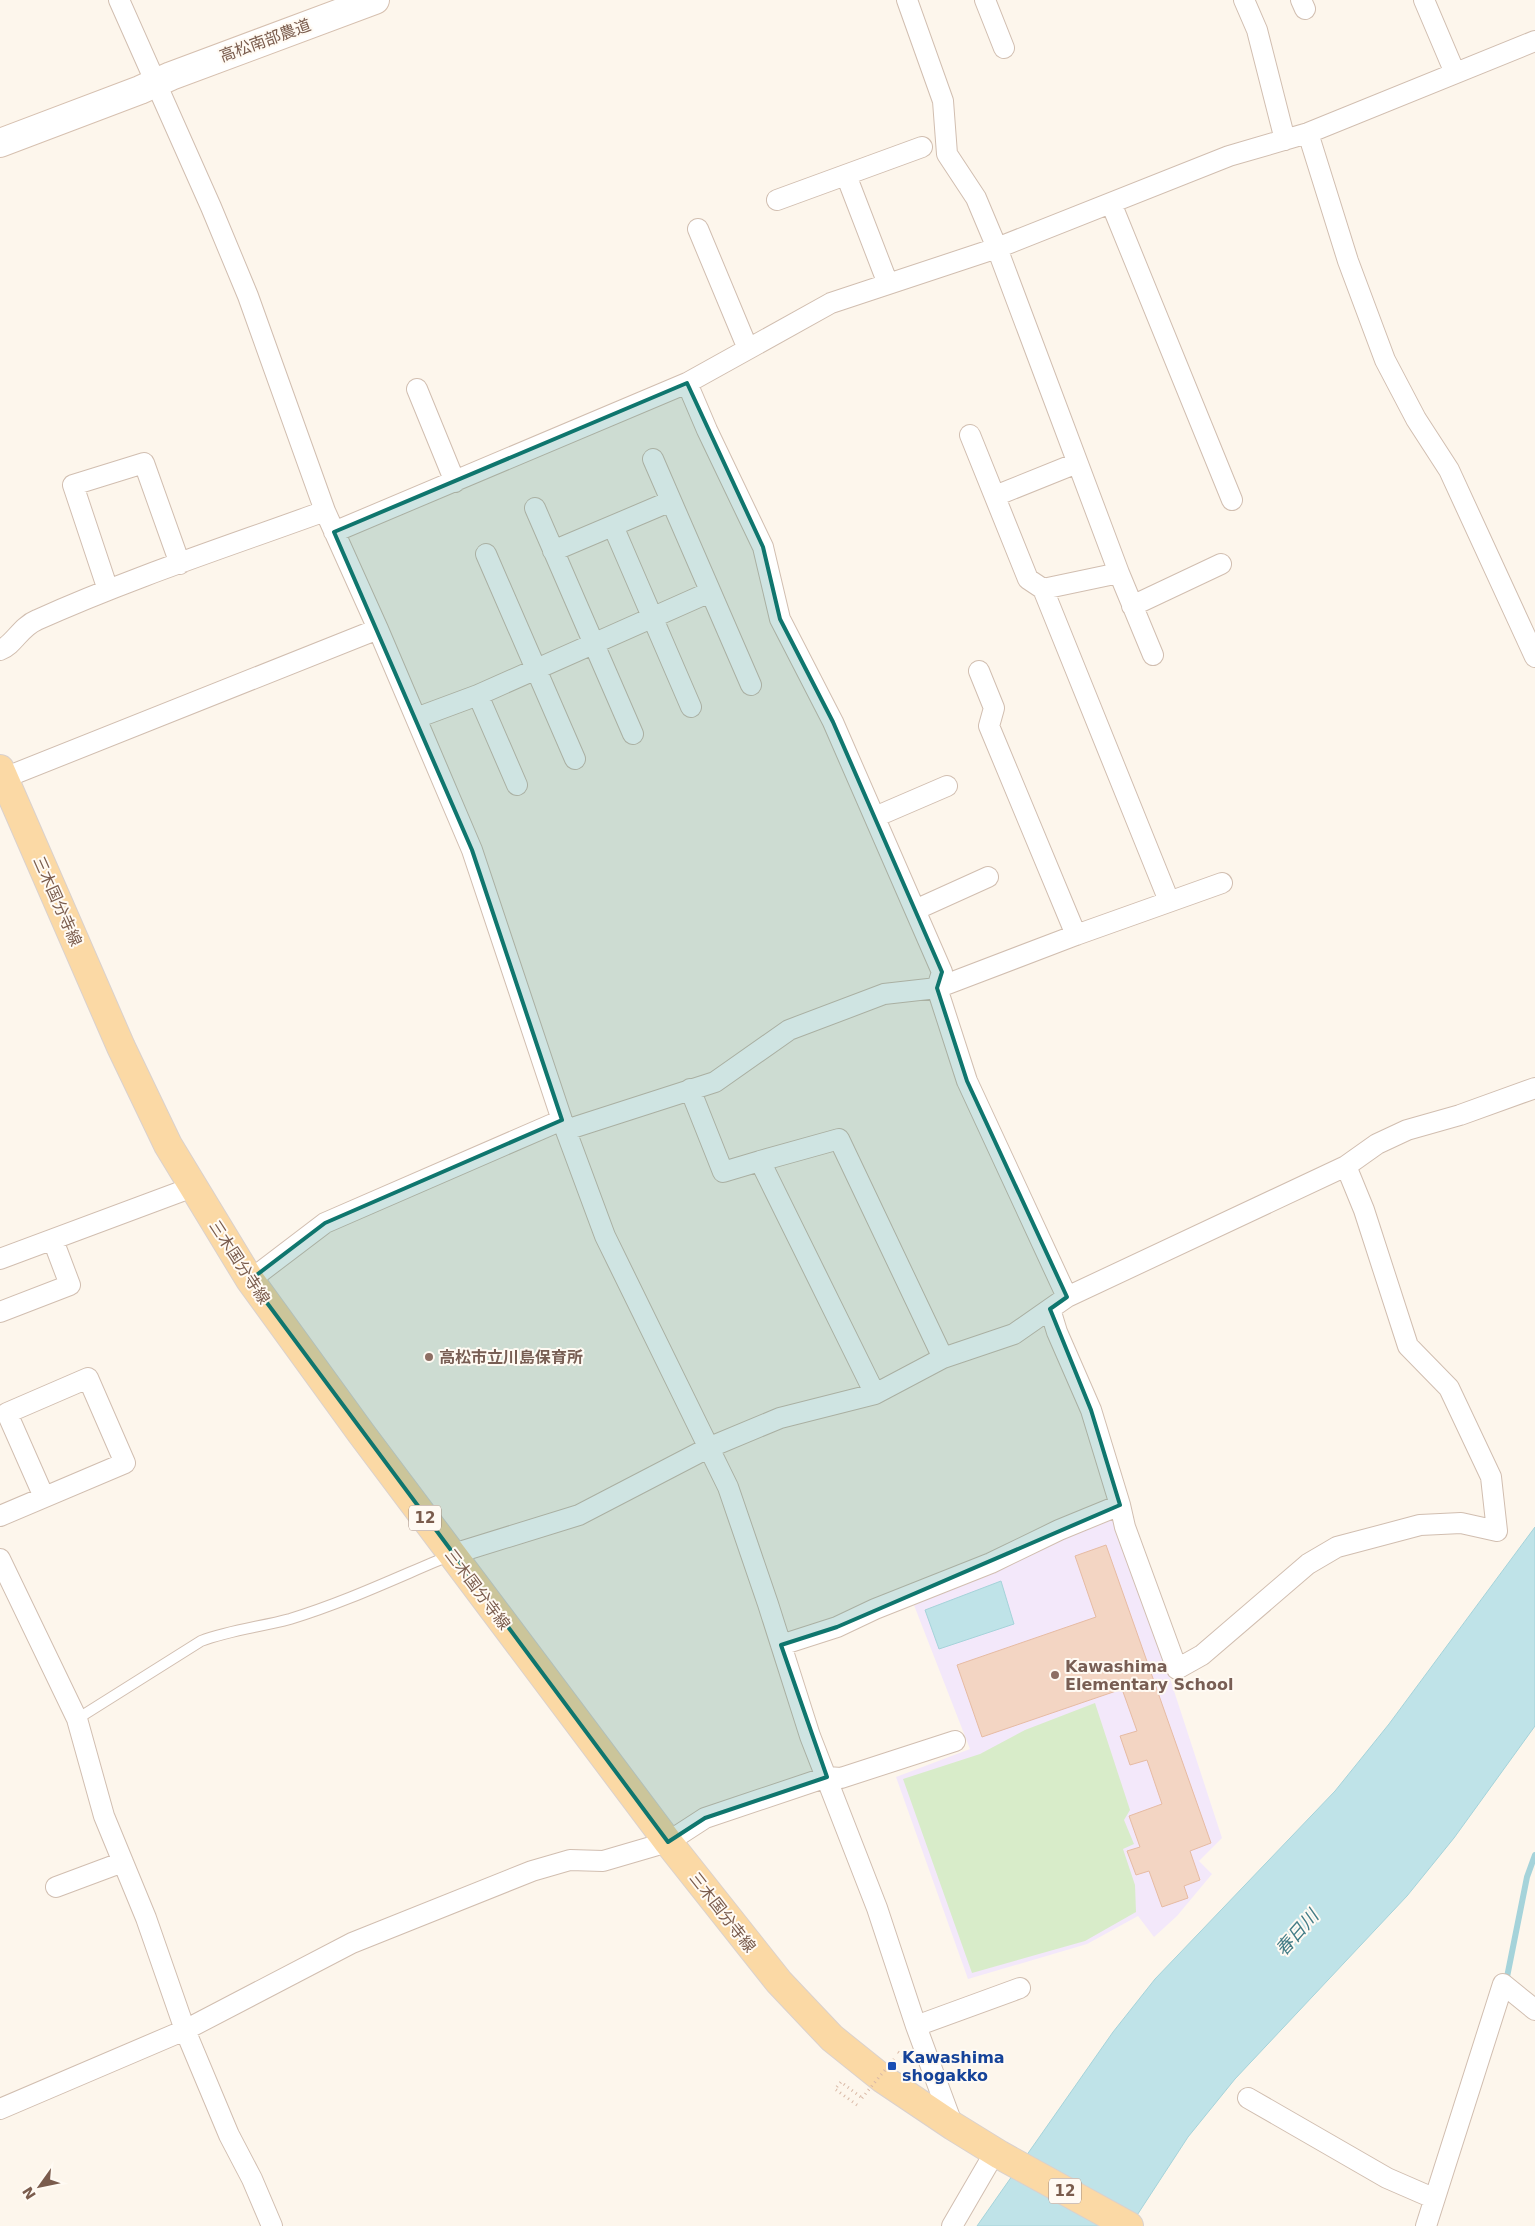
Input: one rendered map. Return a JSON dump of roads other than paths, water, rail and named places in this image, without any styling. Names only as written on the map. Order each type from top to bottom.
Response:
[{"type":"main road","name":"三木国分寺線","points":[[2,774],[121,1047],[168,1145],[250,1280],[668,1842],[779,1982],[832,2038],[883,2079],[953,2126],[998,2154],[1129,2226]]},
{"type":"street","points":[[119,0],[157,82],[248,296],[325,511],[472,850],[564,1125],[605,1236],[728,1487],[810,1736],[877,1908],[916,2026],[953,2126]]},
{"type":"street","name":"高松南部農道","points":[[0,143],[170,76],[375,0]]},
{"type":"street","points":[[907,0],[943,101],[947,154],[976,198],[997,248],[1077,463],[1152,655]]},
{"type":"street","points":[[985,0],[1004,48]]},
{"type":"street","points":[[1244,0],[1257,30],[1285,140]]},
{"type":"street","points":[[1424,0],[1456,73]]},
{"type":"street","points":[[334,532],[456,482],[686,382],[832,303],[997,248],[1229,156],[1308,133],[1535,41]]},
{"type":"street","points":[[1308,133],[1348,261],[1386,360],[1416,419],[1449,470],[1535,657]]},
{"type":"street","points":[[777,200],[922,147]]},
{"type":"street","points":[[846,175],[888,284]]},
{"type":"street","points":[[1111,203],[1232,500]]},
{"type":"street","points":[[698,229],[748,349]]},
{"type":"street","points":[[686,382],[762,547],[780,619],[833,722],[942,972],[937,988],[967,1081],[1067,1297]]},
{"type":"street","points":[[417,389],[456,482]]},
{"type":"street","points":[[970,435],[1028,579],[1043,589],[1169,901]]},
{"type":"street","points":[[653,459],[751,685]]},
{"type":"street","points":[[108,590],[72,485],[144,463],[180,564]]},
{"type":"street","points":[[995,496],[1077,463]]},
{"type":"street","points":[[553,551],[670,501]]},
{"type":"street","points":[[535,508],[633,734]]},
{"type":"street","points":[[0,650],[8,648],[19,632],[34,621],[108,590],[325,511]]},
{"type":"street","points":[[614,526],[692,707]]},
{"type":"street","points":[[486,554],[575,759]]},
{"type":"street","points":[[1132,606],[1221,564]]},
{"type":"street","points":[[1043,589],[1119,573]]},
{"type":"street","points":[[416,718],[478,695],[710,592]]},
{"type":"street","points":[[2,774],[378,630]]},
{"type":"street","points":[[979,671],[994,708],[989,726],[1076,935]]},
{"type":"street","points":[[478,695],[517,785]]},
{"type":"street","points":[[875,817],[947,786]]},
{"type":"street","points":[[915,910],[988,877]]},
{"type":"street","points":[[250,1280],[325,1223],[564,1125],[715,1082],[789,1030],[884,994],[937,988],[1076,935],[1222,883]]},
{"type":"street","points":[[452,1554],[579,1516],[708,1448],[780,1418],[875,1394],[943,1358],[1014,1334],[1067,1297],[1346,1166],[1377,1144],[1407,1130],[1460,1115],[1535,1088]]},
{"type":"street","points":[[690,1089],[723,1172],[839,1139],[943,1358]]},
{"type":"street","points":[[760,1161],[875,1394]]},
{"type":"street","points":[[1050,1309],[1060,1340],[1091,1410],[1125,1527],[1177,1669],[1202,1655],[1308,1564],[1338,1547],[1420,1525],[1462,1523],[1497,1531],[1491,1477],[1449,1388],[1408,1346],[1364,1210],[1346,1166]]},
{"type":"street","points":[[0,1259],[194,1187]]},
{"type":"street","points":[[0,1312],[70,1285],[53,1240]]},
{"type":"street","points":[[0,1516],[125,1463],[88,1378],[7,1413],[44,1497]]},
{"type":"street","points":[[781,1645],[837,1627],[875,1609],[991,1563],[1059,1530],[1120,1505]]},
{"type":"street","points":[[0,1559],[77,1719],[104,1816],[146,1918],[185,2030],[229,2135],[252,2179],[272,2226]]},
{"type":"street","points":[[0,2110],[185,2030],[352,1942],[532,1871],[570,1860],[603,1861],[668,1842],[705,1818],[826,1777],[841,1778],[955,1741]]},
{"type":"street","points":[[56,1887],[123,1862]]},
{"type":"street","points":[[1426,2226],[1433,2198],[1503,1984],[1535,2010]]},
{"type":"street","points":[[916,2026],[1020,1988]]},
{"type":"street","points":[[1248,2098],[1387,2178],[1433,2198]]},
{"type":"street","points":[[952,2226],[998,2154]]},
{"type":"lane","points":[[77,1719],[201,1642],[220,1634],[289,1619],[342,1601],[452,1554]]},
{"type":"water","name":"春日川","points":[[1535,1527],[1535,1726],[1454,1838],[1407,1896],[1235,2079],[1188,2137],[1130,2226],[977,2226],[1113,2032],[1155,1979],[1335,1791],[1389,1724]]},
{"type":"water","points":[[1001,1581],[1014,1624],[939,1649],[925,1610]]},
{"type":"waterway","points":[[1507,1977],[1527,1877],[1535,1855]]},
{"type":"place","name":"高松市立川島保育所","points":[[429,1357]]},
{"type":"place","name":"Kawashima Elementary School","points":[[1055,1675]]},
{"type":"place","name":"Kawashima shogakko","points":[[892,2066]]}]
